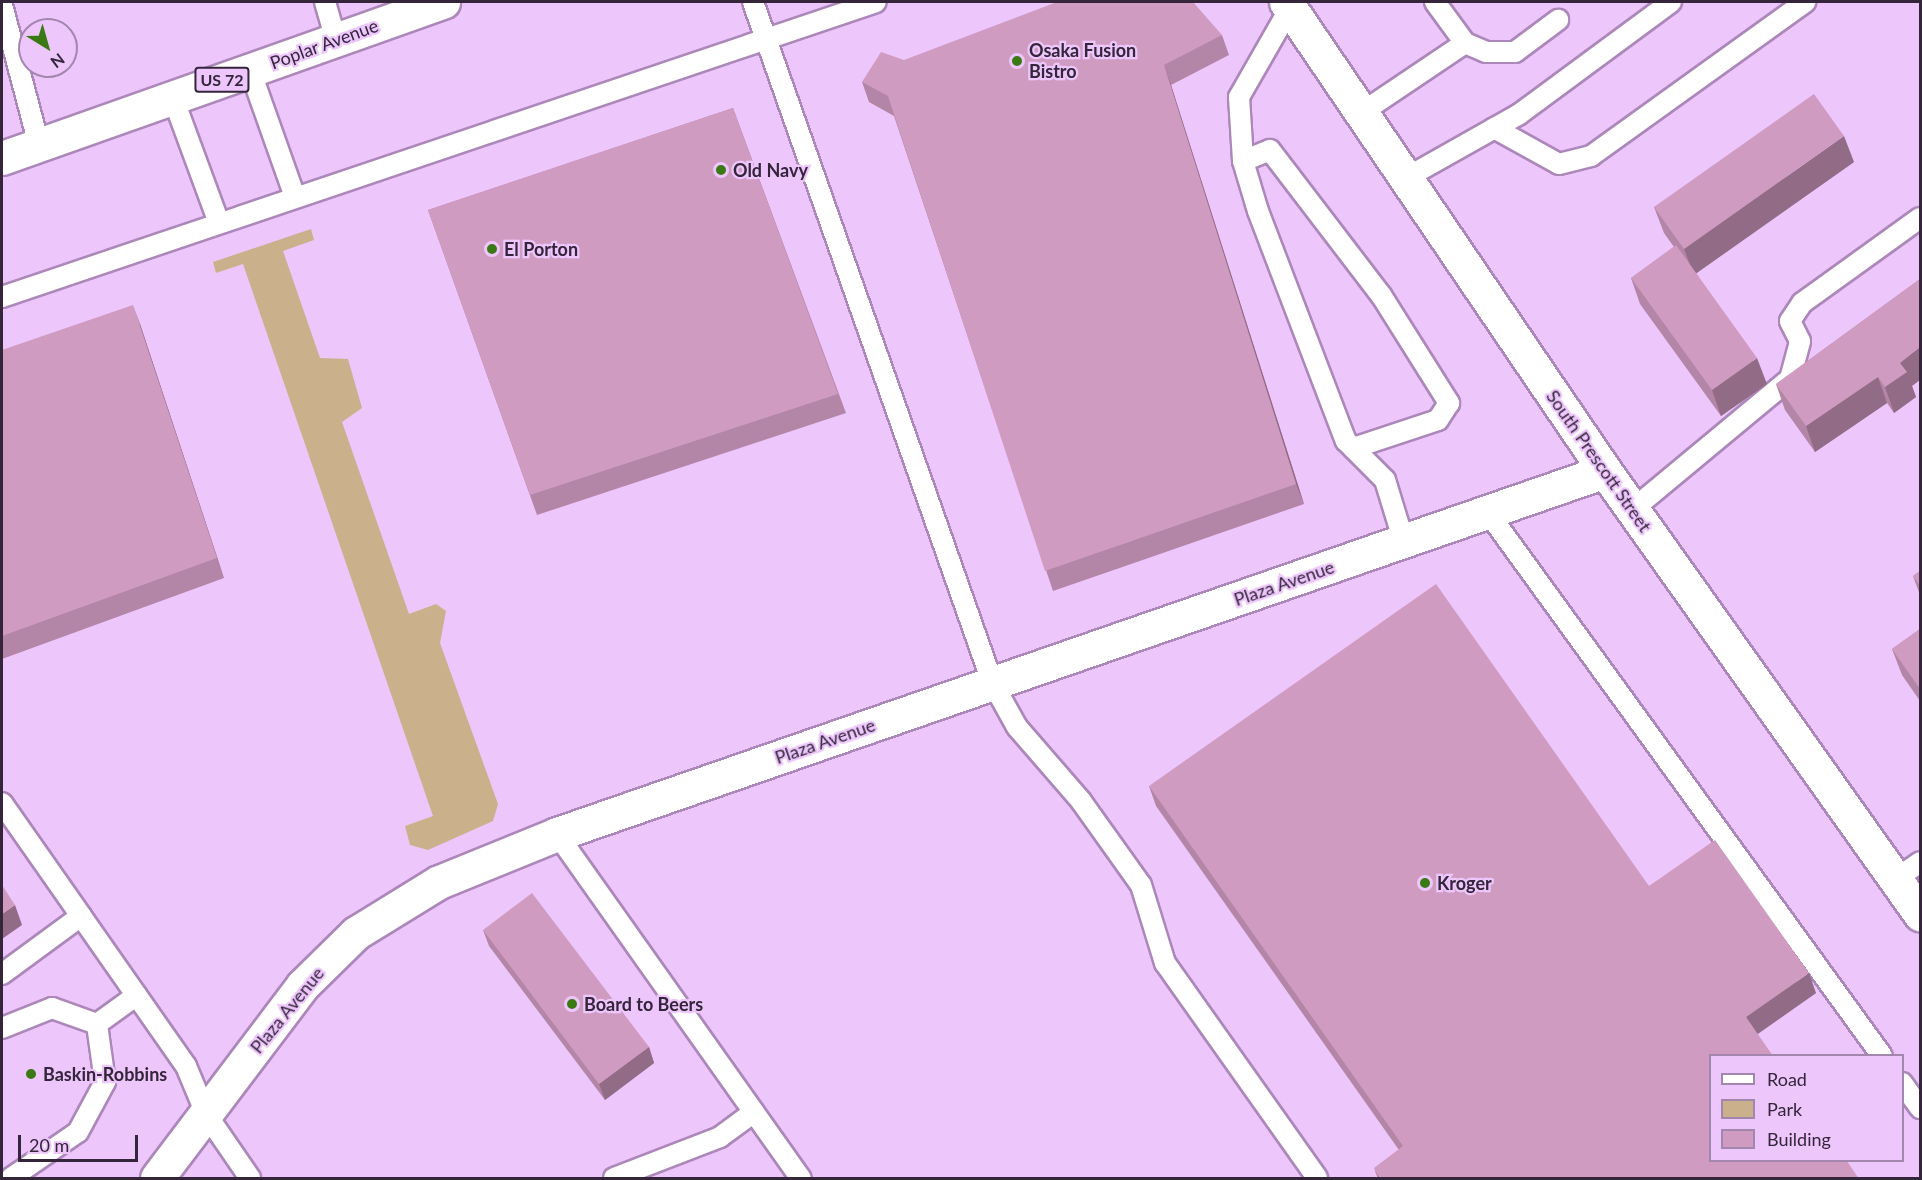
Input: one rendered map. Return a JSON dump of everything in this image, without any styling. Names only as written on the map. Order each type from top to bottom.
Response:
[{"type":"street","name":"Poplar Avenue","points":[[2,158],[443,2]]},
{"type":"street","name":"South Prescott Street","points":[[1288,5],[1632,510],[1908,871],[1920,914]]},
{"type":"street","name":"Plaza Avenue","points":[[157,1179],[302,986],[356,933],[439,882],[557,834],[992,682],[1489,514],[1605,471]]},
{"type":"lane","points":[[325,2],[336,40]]},
{"type":"lane","points":[[753,2],[767,36],[992,682],[1017,726],[1081,801],[1141,885],[1165,963],[1317,1179]]},
{"type":"lane","points":[[2,297],[767,36],[876,2]]},
{"type":"lane","points":[[1435,2],[1465,43],[1486,52],[1515,52],[1558,20]]},
{"type":"lane","points":[[1406,178],[1537,101],[1671,2]]},
{"type":"lane","points":[[1494,128],[1559,164],[1591,156],[1805,2]]},
{"type":"lane","points":[[2,4],[39,145]]},
{"type":"lane","points":[[1288,5],[1239,97],[1243,161],[1258,211],[1346,441],[1385,480],[1404,542]]},
{"type":"lane","points":[[1361,113],[1465,43]]},
{"type":"lane","points":[[250,70],[295,197]]},
{"type":"lane","points":[[173,98],[219,223]]},
{"type":"lane","points":[[1243,161],[1270,150],[1381,295],[1449,403],[1438,420],[1354,448]]},
{"type":"lane","points":[[1632,510],[1790,379],[1800,341],[1790,321],[1802,303],[1920,218]]},
{"type":"lane","points":[[1489,514],[1881,1054]]},
{"type":"lane","points":[[2,803],[186,1066],[206,1114],[250,1179]]},
{"type":"lane","points":[[557,834],[801,1179]]},
{"type":"lane","points":[[2,974],[81,916]]},
{"type":"lane","points":[[97,1024],[137,995]]},
{"type":"lane","points":[[2,1028],[52,1008],[97,1024]]},
{"type":"lane","points":[[11,1179],[78,1132],[105,1082],[97,1024]]},
{"type":"lane","points":[[1904,1086],[1920,1108]]},
{"type":"lane","points":[[614,1179],[720,1137],[754,1112]]},
{"type":"green space","points":[[311,229],[314,240],[283,251],[320,358],[348,359],[362,408],[342,422],[409,614],[436,604],[446,611],[440,643],[498,804],[493,821],[428,850],[410,845],[405,826],[433,816],[243,264],[216,273],[213,262]]},
{"type":"building","points":[[1057,2],[1193,2],[1222,35],[1164,65],[1296,484],[1045,571],[888,96],[862,82],[881,52],[904,60]]},
{"type":"building","points":[[1814,94],[1844,136],[1684,249],[1654,207]]},
{"type":"building","points":[[733,108],[838,394],[530,495],[428,210]]},
{"type":"building","points":[[1676,245],[1757,358],[1712,390],[1631,278]]},
{"type":"building","points":[[1920,279],[1920,347],[1900,363],[1907,372],[1885,387],[1878,377],[1806,426],[1776,384]]},
{"type":"building","points":[[133,305],[217,558],[2,636],[2,350]]},
{"type":"building","points":[[1920,571],[1920,586],[1913,576]]},
{"type":"building","name":"Kroger","points":[[1436,584],[1649,886],[1715,840],[1809,973],[1746,1017],[1772,1054],[1709,1054],[1709,1162],[1848,1162],[1859,1179],[1381,1179],[1374,1168],[1403,1146],[1149,786]]},
{"type":"building","points":[[1920,629],[1920,689],[1892,649]]},
{"type":"building","points":[[2,885],[15,905],[2,914]]},
{"type":"building","name":"Board to Beers","points":[[532,893],[649,1047],[599,1084],[483,930]]},
{"type":"place","name":"Osaka Fusion Bistro","points":[[1017,61]]},
{"type":"place","name":"Old Navy","points":[[721,170]]},
{"type":"place","name":"El Porton","points":[[492,249]]},
{"type":"place","name":"Kroger","points":[[1425,883]]},
{"type":"place","name":"Board to Beers","points":[[572,1004]]},
{"type":"place","name":"Baskin-Robbins","points":[[31,1074]]}]
